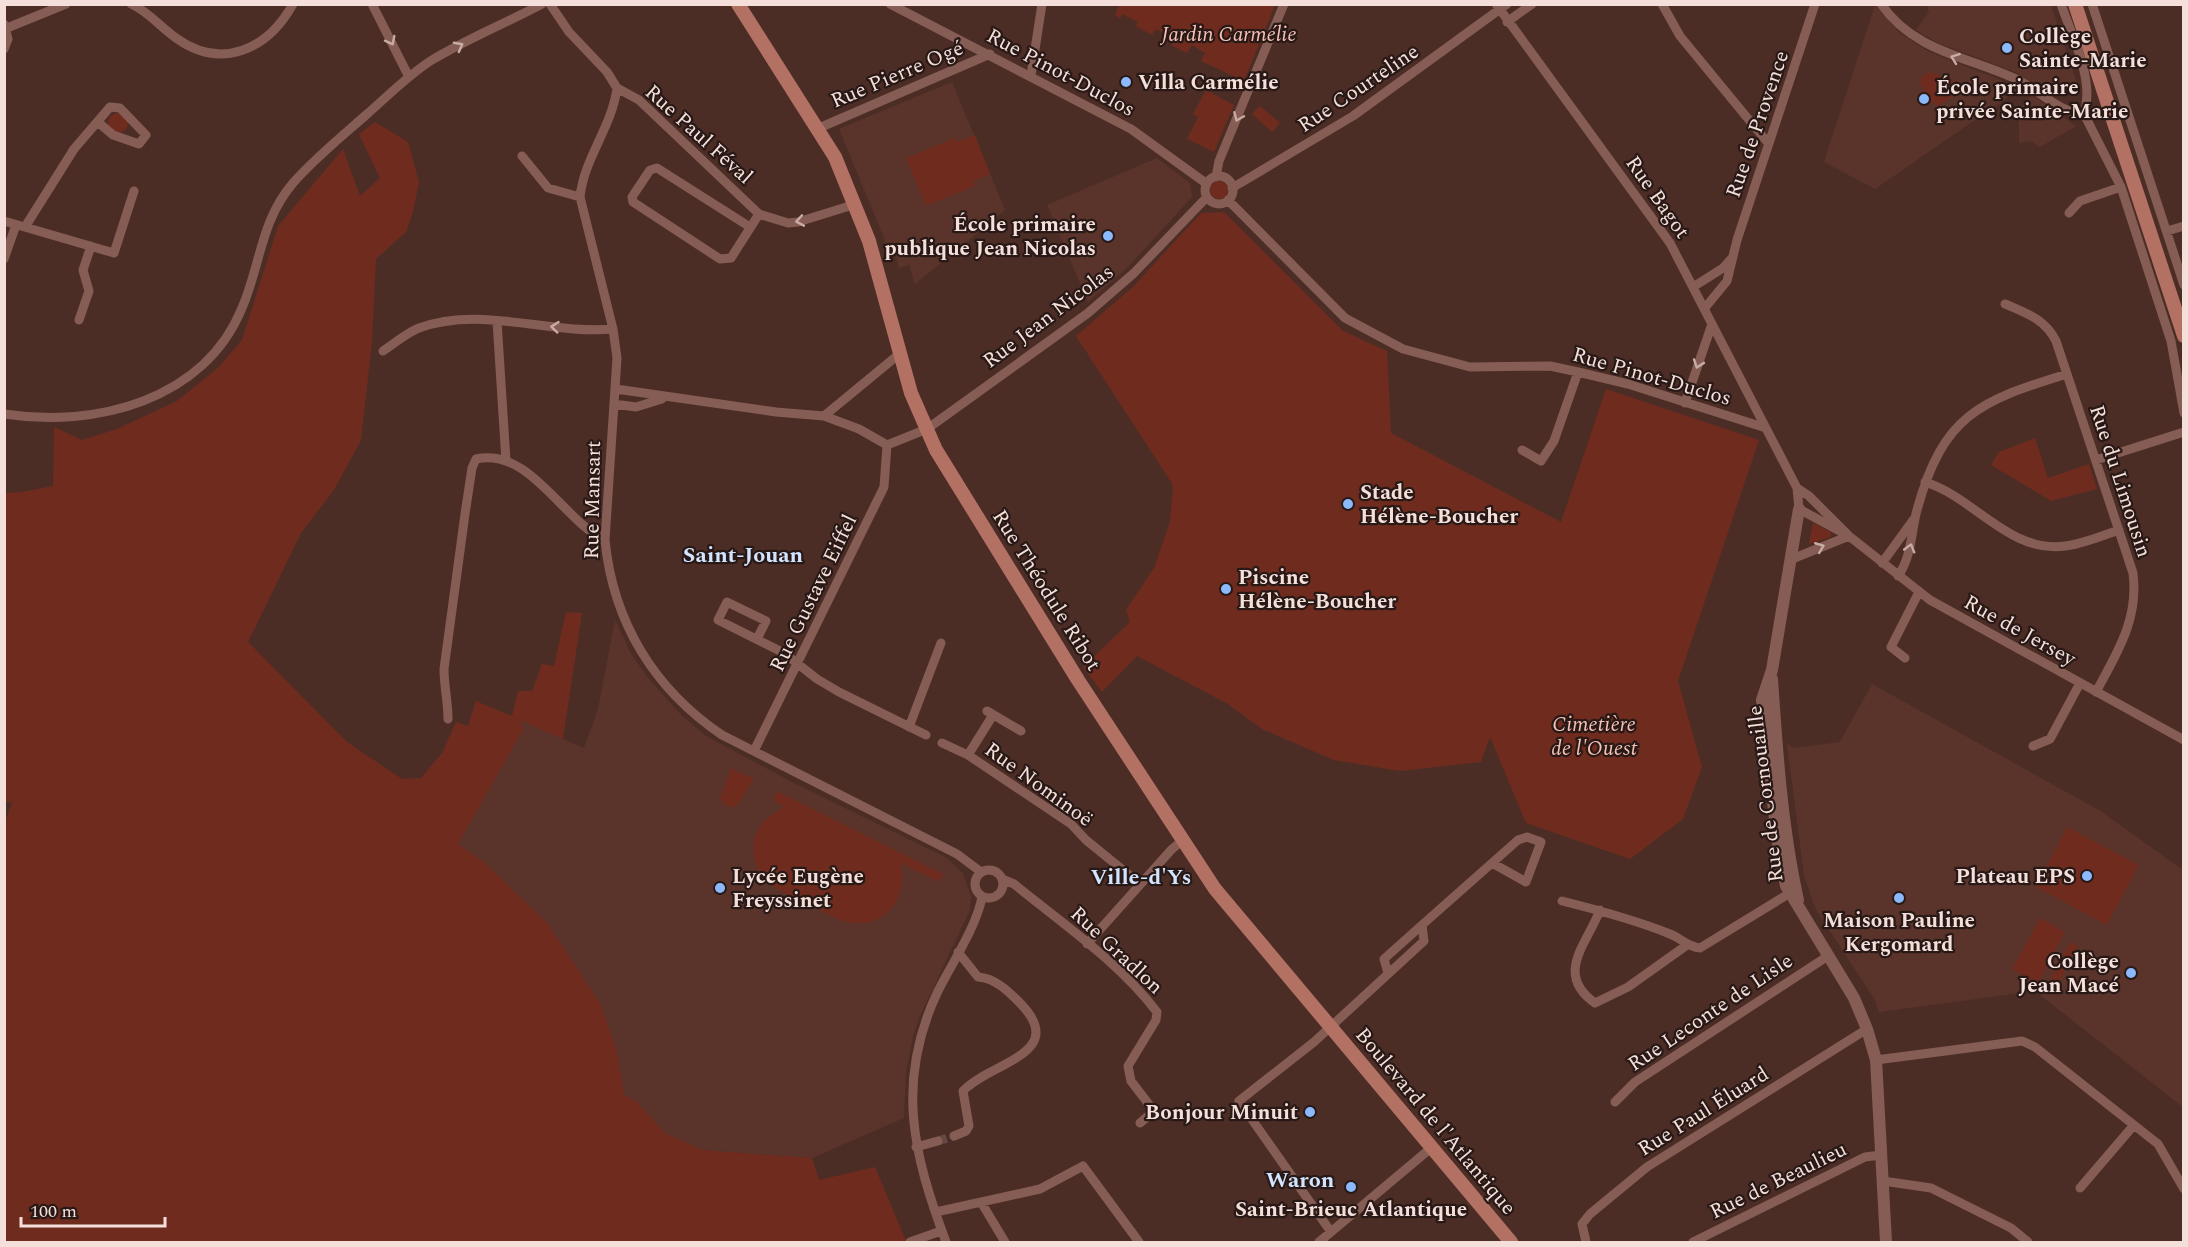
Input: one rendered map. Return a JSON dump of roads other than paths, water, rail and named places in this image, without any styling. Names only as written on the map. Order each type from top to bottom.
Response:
[{"type":"main road","name":"Rue Théodule Ribot","points":[[738,4],[819,128],[856,204],[869,241],[898,355],[927,429],[956,483],[1182,841],[1215,889],[1329,1027]]},
{"type":"main road","points":[[2074,4],[2184,336]]},
{"type":"main road","name":"Boulevard de l'Atlantique","points":[[1329,1027],[1511,1242]]},
{"type":"street","points":[[4,49],[8,39],[6,26],[66,4]]},
{"type":"street","points":[[131,4],[147,13],[177,39],[198,49],[215,53],[233,53],[262,42],[282,24],[293,4]]},
{"type":"street","points":[[372,4],[409,77]]},
{"type":"street","points":[[4,414],[50,419],[92,416],[148,400],[180,383],[205,362],[231,332],[243,307],[267,222],[279,203],[316,159],[409,77],[432,60],[542,4]]},
{"type":"street","name":"Rue Paul Féval","points":[[550,4],[569,32],[607,72],[617,88],[639,100],[759,214],[788,223],[798,222],[856,204]]},
{"type":"street","name":"Rue Pinot-Duclos","points":[[890,4],[1031,75],[1131,129],[1207,184]]},
{"type":"street","points":[[1031,75],[1042,4]]},
{"type":"street","points":[[1216,177],[1225,178],[1232,188],[1228,200],[1216,204],[1207,197],[1207,184],[1216,177],[1219,161],[1284,4]]},
{"type":"street","points":[[1507,22],[1532,4]]},
{"type":"street","points":[[1662,4],[1680,36],[1768,143]]},
{"type":"street","name":"Rue de Provence","points":[[1704,309],[1727,281],[1768,143],[1815,4]]},
{"type":"street","points":[[1881,4],[1904,29],[1935,50],[2021,82],[2070,113],[2084,114]]},
{"type":"street","points":[[2061,4],[2086,82],[2088,104],[2084,114],[2121,187],[2171,342],[2184,413]]},
{"type":"street","points":[[2092,4],[2184,285]]},
{"type":"street","name":"Rue Bagot","points":[[1501,7],[1507,22],[1662,230],[1763,427]]},
{"type":"street","name":"Rue Courteline","points":[[1232,188],[1353,116],[1501,7]]},
{"type":"street","name":"Rue Pierre Ogé","points":[[819,128],[990,54]]},
{"type":"street","name":"Rue Mansart","points":[[617,88],[615,106],[582,181],[580,197],[613,329],[617,358],[605,540],[608,567],[626,624],[648,663],[664,685],[703,722],[754,751],[957,854],[981,872]]},
{"type":"street","points":[[4,259],[20,226],[74,149],[99,123],[110,107],[120,108],[146,135],[139,144],[113,135],[99,123]]},
{"type":"street","points":[[522,156],[548,188],[580,197]]},
{"type":"street","points":[[750,226],[657,168],[650,171],[632,200],[720,259],[731,258],[759,214]]},
{"type":"street","points":[[2069,213],[2080,201],[2121,187]]},
{"type":"street","points":[[4,221],[114,252],[134,191]]},
{"type":"street","name":"Rue Jean Nicolas","points":[[887,446],[927,429],[1088,313],[1134,273],[1207,197]]},
{"type":"street","name":"Rue Pinot-Duclos","points":[[1228,200],[1345,318],[1394,344],[1424,356],[1470,367],[1550,366],[1578,372],[1628,384],[1763,427]]},
{"type":"street","points":[[2167,231],[2184,226]]},
{"type":"street","points":[[79,320],[89,291],[83,270],[91,246]]},
{"type":"street","points":[[1693,287],[1723,268],[1734,255]]},
{"type":"street","name":"Rue du Limousin","points":[[2005,304],[2038,319],[2050,328],[2133,573],[2134,602],[2126,635],[2096,692]]},
{"type":"street","points":[[383,351],[417,329],[446,321],[497,321],[593,331],[613,329]]},
{"type":"street","points":[[497,321],[506,461]]},
{"type":"street","points":[[1685,403],[1712,324]]},
{"type":"street","points":[[824,416],[898,355]]},
{"type":"street","points":[[1522,450],[1541,461],[1554,441],[1578,372]]},
{"type":"street","points":[[1898,576],[1904,568],[1915,518],[1931,466],[1952,435],[1975,409],[2013,391],[2067,374]]},
{"type":"street","points":[[616,389],[824,416],[859,429],[887,446]]},
{"type":"street","points":[[614,404],[636,408],[653,400],[673,397]]},
{"type":"street","name":"Rue de Jersey","points":[[1763,427],[1797,488],[1799,509],[1849,536]]},
{"type":"street","points":[[2096,460],[2184,432]]},
{"type":"street","name":"Rue Gustave Eiffel","points":[[754,751],[884,487],[887,446]]},
{"type":"street","points":[[448,719],[448,700],[443,686],[444,669],[472,468],[476,459],[489,456],[506,461],[547,488],[590,532],[605,540]]},
{"type":"street","points":[[1925,482],[1940,487],[2011,534],[2035,544],[2067,546],[2119,530]]},
{"type":"street","name":"Rue de Jersey","points":[[1797,488],[1809,496],[1849,536],[1919,592],[2184,740]]},
{"type":"street","name":"Rue de Cornouaille","points":[[1799,509],[1772,670],[1762,700],[1777,838],[1786,886],[1854,998],[1867,1029],[1876,1060],[1886,1242]]},
{"type":"street","points":[[1882,563],[1915,518]]},
{"type":"street","points":[[1792,559],[1849,536]]},
{"type":"street","points":[[1905,658],[1891,647],[1919,592]]},
{"type":"street","points":[[757,639],[766,621],[727,602],[718,620],[798,663],[824,684],[926,735]]},
{"type":"street","points":[[909,727],[941,643]]},
{"type":"street","name":"Rue de Cornouaille","points":[[1772,670],[1777,751],[1787,837],[1801,913]]},
{"type":"street","points":[[2033,746],[2050,739],[2080,683]]},
{"type":"street","points":[[968,755],[990,713],[1021,731]]},
{"type":"street","name":"Rue Nominoë","points":[[942,742],[968,755],[1071,824],[1086,840],[1140,884]]},
{"type":"street","points":[[1331,1232],[1239,1101],[1329,1027],[1424,941],[1422,925],[1492,863],[1518,840],[1527,837],[1541,842],[1526,882],[1492,863]]},
{"type":"street","points":[[1087,944],[1182,841]]},
{"type":"street","points":[[992,870],[1002,879],[999,894],[990,898],[982,896],[974,883],[981,872],[992,870]]},
{"type":"street","name":"Rue Gradlon","points":[[1002,879],[1014,884],[1141,990],[1157,1012],[1156,1020],[1128,1066],[1131,1082],[1154,1111],[1140,1122]]},
{"type":"street","points":[[1562,901],[1600,910],[1672,934],[1687,945],[1700,948],[1710,944],[1790,893]]},
{"type":"street","points":[[946,1242],[916,1147],[912,1102],[918,1047],[928,1014],[976,915],[982,896]]},
{"type":"street","points":[[1600,910],[1574,966],[1575,977],[1595,1004],[1644,976],[1687,945]]},
{"type":"street","points":[[954,1136],[966,1131],[969,1126],[963,1091],[1031,1047],[1037,1032],[1033,1017],[1013,996],[990,978],[978,977],[958,952]]},
{"type":"street","name":"Rue Leconte de Lisle","points":[[1615,1102],[1635,1082],[1828,956]]},
{"type":"street","name":"Rue Paul Éluard","points":[[1586,1242],[1582,1224],[1590,1214],[1647,1167],[1867,1029]]},
{"type":"street","points":[[1876,1060],[2022,1041],[2035,1047],[2158,1144],[2184,1189]]},
{"type":"street","points":[[2080,1188],[2134,1125]]},
{"type":"street","points":[[916,1147],[938,1141]]},
{"type":"street","points":[[1319,1242],[1431,1148]]},
{"type":"street","name":"Rue de Beaulieu","points":[[1693,1242],[1865,1157],[1881,1155]]},
{"type":"street","points":[[936,1212],[1040,1189],[1083,1166],[1139,1242]]},
{"type":"street","points":[[1883,1180],[1931,1188],[2011,1228],[2028,1242]]},
{"type":"street","points":[[981,1202],[1005,1242]]},
{"type":"street","points":[[910,1242],[941,1231]]},
{"type":"tunnel","points":[[938,1141],[954,1136]]},
{"type":"place","name":"Collège Sainte-Marie","points":[[2007,48]]},
{"type":"place","name":"Villa Carmélie","points":[[1126,82]]},
{"type":"place","name":"École primaire privée Sainte-Marie","points":[[1924,99]]},
{"type":"place","name":"École primaire publique Jean Nicolas","points":[[1108,236]]},
{"type":"place","name":"Stade Hélène-Boucher","points":[[1348,504]]},
{"type":"place","name":"Piscine Hélène-Boucher","points":[[1226,589]]},
{"type":"place","name":"Plateau EPS","points":[[2087,876]]},
{"type":"place","name":"Lycée Eugène Freyssinet","points":[[720,888]]},
{"type":"place","name":"Maison Pauline Kergomard","points":[[1899,898]]},
{"type":"place","name":"Collège Jean Macé","points":[[2131,973]]},
{"type":"place","name":"Bonjour Minuit","points":[[1310,1112]]},
{"type":"place","name":"Saint-Brieuc Atlantique","points":[[1351,1187]]},
{"type":"district","name":"Saint-Jouan","points":[[743,554]]},
{"type":"district","name":"Ville-d'Ys","points":[[1141,876]]},
{"type":"district","name":"Waron","points":[[1300,1179]]},
{"type":"park label","name":"Jardin Carmélie","points":[[1229,34]]},
{"type":"park label","name":"Cimetière de l'Ouest","points":[[1594,736]]}]
